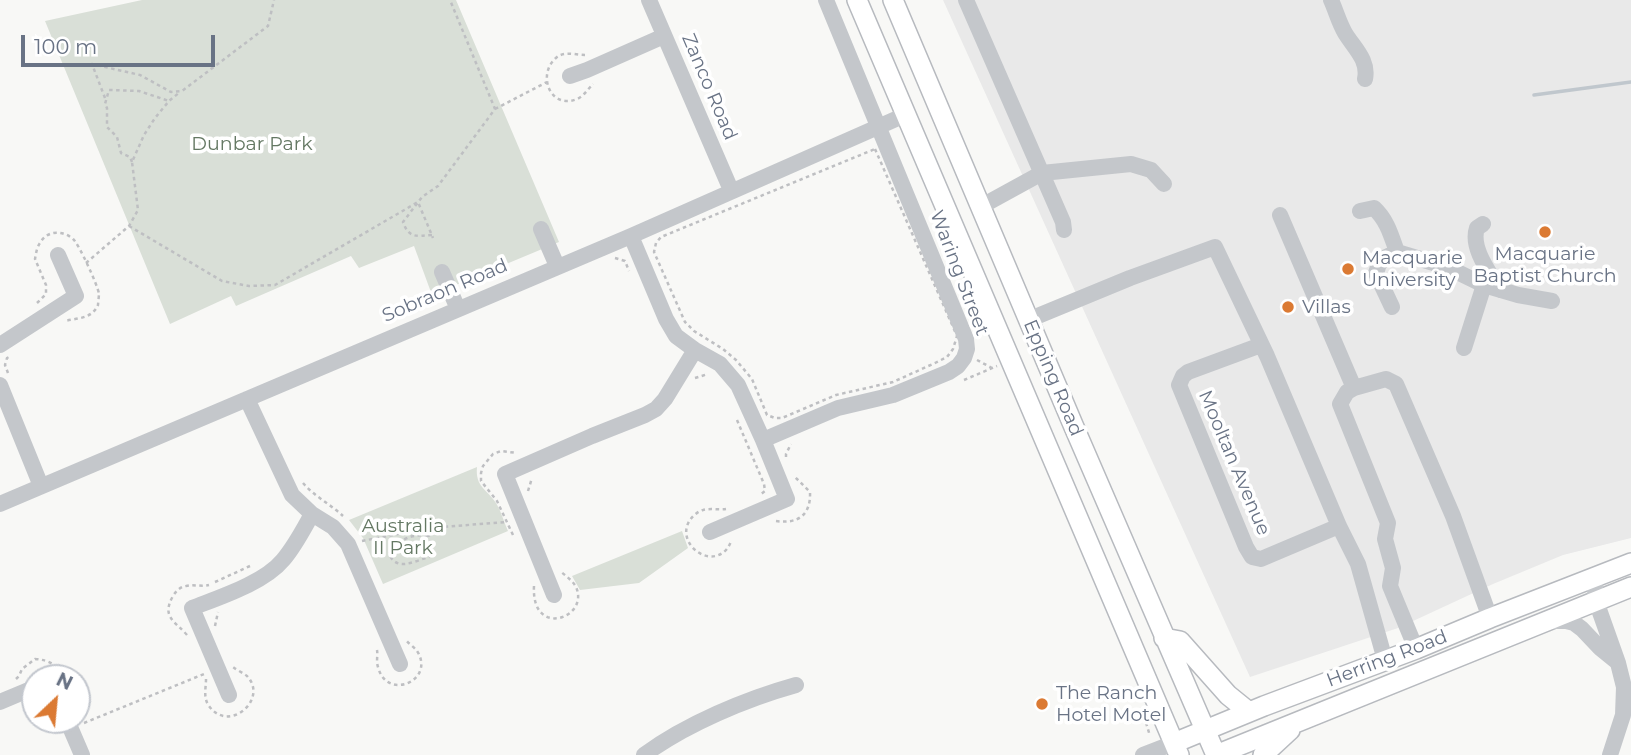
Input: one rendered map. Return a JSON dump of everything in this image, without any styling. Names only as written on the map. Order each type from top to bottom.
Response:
[{"type":"main road","name":"Epping Road","points":[[857,0],[1177,749]]},
{"type":"main road","name":"Epping Road","points":[[893,0],[1216,755]]},
{"type":"main road","name":"Herring Road","points":[[1177,749],[1206,730],[1249,712],[1631,563]]},
{"type":"main road","name":"Herring Road","points":[[1216,755],[1631,587]]},
{"type":"main road","points":[[1164,638],[1180,641],[1228,695],[1249,712]]},
{"type":"main road","points":[[1264,755],[1295,723]]},
{"type":"street","name":"Zanco Road","points":[[649,0],[731,190]]},
{"type":"street","name":"Waring Street","points":[[763,440],[838,408],[893,395],[949,372],[958,366],[967,349],[966,339],[826,0]]},
{"type":"street","points":[[966,0],[1063,222],[1064,230]]},
{"type":"street","points":[[1331,0],[1344,31],[1363,60],[1366,68],[1365,79]]},
{"type":"street","points":[[570,76],[664,36]]},
{"type":"street","name":"Sobraon Road","points":[[0,504],[631,236],[905,115]]},
{"type":"street","points":[[980,207],[1042,173],[1132,164],[1151,170],[1164,184]]},
{"type":"street","points":[[1360,211],[1374,208],[1379,213],[1386,222],[1397,252]]},
{"type":"street","points":[[1280,215],[1354,388]]},
{"type":"street","points":[[1464,348],[1492,287],[1475,240],[1477,228],[1483,223]]},
{"type":"street","points":[[541,229],[557,266]]},
{"type":"street","points":[[631,236],[666,319],[676,336],[720,365],[738,385],[787,499],[710,532]]},
{"type":"street","points":[[1028,320],[1215,247],[1358,564],[1385,660]]},
{"type":"street","points":[[1392,307],[1376,273],[1379,264],[1397,252],[1447,267],[1517,295],[1552,301]]},
{"type":"street","points":[[0,345],[76,296],[58,255]]},
{"type":"street","points":[[443,272],[458,309]]},
{"type":"street","name":"Mooltan Avenue","points":[[1261,345],[1188,372],[1179,385],[1246,547],[1252,557],[1261,559],[1339,526]]},
{"type":"street","points":[[554,595],[505,474],[656,409],[695,350]]},
{"type":"street","points":[[1416,649],[1390,586],[1393,568],[1385,539],[1388,523],[1340,404],[1347,392],[1354,388],[1386,379],[1396,384],[1453,516],[1490,618]]},
{"type":"street","points":[[5,381],[41,486]]},
{"type":"street","points":[[247,399],[292,495],[312,514],[333,527],[348,544],[400,664]]},
{"type":"street","points":[[229,695],[192,608],[266,576],[282,562],[294,546],[312,514]]},
{"type":"street","points":[[1594,577],[1596,601],[1624,687],[1623,715],[1610,755]]},
{"type":"street","points":[[1545,621],[1574,623],[1618,663]]},
{"type":"street","points":[[644,755],[660,743],[724,711],[796,685]]},
{"type":"street","points":[[0,702],[21,693]]},
{"type":"street","points":[[73,734],[82,755]]},
{"type":"street","name":"Herring Road","points":[[1143,755],[1177,749]]},
{"type":"path","points":[[132,162],[149,127],[169,101],[268,26],[274,0]]},
{"type":"path","points":[[450,0],[495,109]]},
{"type":"path","points":[[418,202],[433,237],[415,236],[406,231],[403,222],[418,202],[422,197],[438,186],[495,109],[547,82],[551,65],[558,57],[567,54],[589,55]]},
{"type":"path","points":[[86,263],[130,226],[138,210],[132,162],[130,157],[121,153],[117,137],[107,127],[105,98],[92,64],[140,75],[171,92],[182,91]]},
{"type":"path","points":[[105,98],[109,90],[139,90],[169,101]]},
{"type":"path","points":[[875,149],[957,336],[953,349],[947,357],[893,382],[836,395],[782,418],[775,418],[767,415],[752,379],[736,360],[685,322],[654,252],[656,243],[661,237],[875,149]]},
{"type":"path","points":[[130,226],[222,281],[249,286],[275,285],[418,202]]},
{"type":"path","points":[[36,304],[46,294],[46,285],[35,258],[40,241],[55,232],[66,234],[74,240],[86,263],[99,293],[99,305],[84,318],[66,320],[57,327]]},
{"type":"path","points":[[612,257],[625,261],[629,272]]},
{"type":"path","points":[[5,381],[7,358],[17,352]]},
{"type":"path","points":[[974,359],[992,368],[997,366]]},
{"type":"path","points":[[691,385],[695,378],[707,374]]},
{"type":"path","points":[[734,413],[764,484],[765,491],[760,495]]},
{"type":"path","points":[[518,545],[497,501],[481,481],[481,473],[493,454],[501,451],[522,453]]},
{"type":"path","points":[[786,454],[786,459]]},
{"type":"path","points":[[773,520],[793,522],[801,518],[809,506],[810,492],[790,468]]},
{"type":"path","points":[[299,478],[349,522]]},
{"type":"path","points":[[527,494],[532,478]]},
{"type":"path","points":[[732,538],[727,550],[710,556],[701,555],[692,548],[686,527],[691,518],[704,510],[724,510],[736,505]]},
{"type":"path","points":[[362,541],[428,528],[507,522]]},
{"type":"path","points":[[428,528],[428,536],[432,542],[429,557],[403,564],[391,559],[389,554],[400,540],[428,536]]},
{"type":"path","points":[[189,637],[172,621],[169,614],[168,606],[176,591],[183,586],[208,586],[253,565]]},
{"type":"path","points":[[534,581],[533,597],[540,612],[546,618],[563,618],[574,609],[578,593],[572,582],[558,569]]},
{"type":"path","points":[[215,627],[218,613]]},
{"type":"path","points":[[373,640],[382,675],[387,682],[404,686],[417,676],[421,659],[416,649],[401,634]]},
{"type":"path","points":[[29,664],[36,659],[54,664]]},
{"type":"path","points":[[91,720],[204,674],[207,681],[205,696],[209,706],[216,713],[228,717],[236,715],[249,705],[253,686],[247,677],[230,665]]},
{"type":"path","points":[[14,681],[21,671]]},
{"type":"path","points":[[1148,731],[1150,736]]},
{"type":"shaded area","name":"Macquarie University","points":[[943,0],[1631,0],[1631,538],[1563,555],[1398,628],[1250,677]]},
{"type":"green space","name":"Dunbar Park","points":[[142,0],[456,0],[559,242],[432,295],[414,246],[359,268],[351,256],[236,306],[231,296],[170,324],[45,21]]},
{"type":"green space","name":"Australia II Park","points":[[477,467],[478,479],[496,503],[508,531],[383,584],[363,538],[349,520]]},
{"type":"green space","points":[[682,531],[688,548],[639,583],[580,590],[572,576]]},
{"type":"waterway","points":[[1534,95],[1631,82]]},
{"type":"place","name":"Macquarie Baptist Church","points":[[1545,232]]},
{"type":"place","name":"Macquarie University","points":[[1348,269]]},
{"type":"place","name":"Villas","points":[[1288,307]]},
{"type":"place","name":"The Ranch Hotel Motel","points":[[1042,704]]}]
